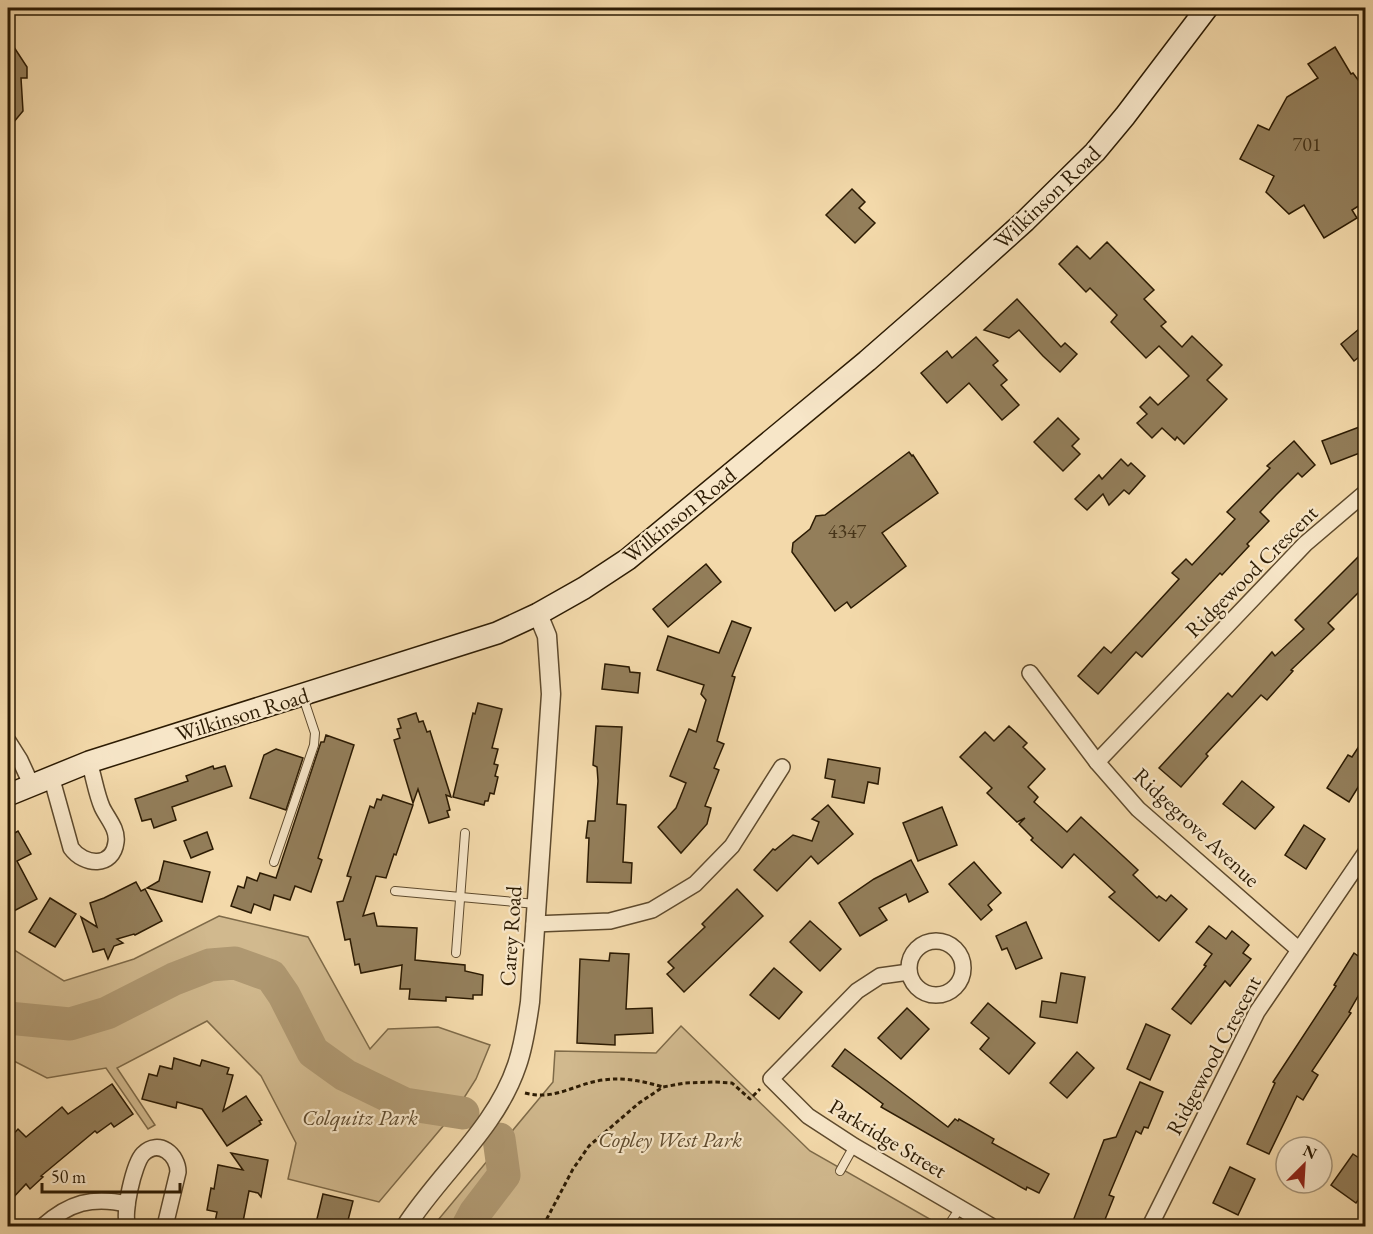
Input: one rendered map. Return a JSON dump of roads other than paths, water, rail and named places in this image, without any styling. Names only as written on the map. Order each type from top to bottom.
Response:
[{"type":"main road","name":"Wilkinson Road","points":[[8,795],[89,762],[497,633],[538,614],[584,588],[628,559],[867,361],[1024,221],[1095,152],[1207,8]]},
{"type":"street","name":"Ridgewood Crescent","points":[[1097,762],[1305,544],[1365,492]]},
{"type":"street","name":"Carey Road","points":[[406,1227],[494,1112],[517,1066],[526,1032],[551,694],[547,636],[538,614]]},
{"type":"street","name":"Ridgegrove Avenue","points":[[1030,673],[1097,762],[1138,809],[1298,949]]},
{"type":"street","points":[[8,741],[20,760],[41,780],[71,848],[83,860],[92,862],[108,857],[114,850],[116,833],[102,806],[89,762]]},
{"type":"street","points":[[534,924],[610,921],[652,910],[695,884],[732,846],[782,767]]},
{"type":"street","name":"Ridgewood Crescent","points":[[1150,1227],[1257,1012],[1365,852]]},
{"type":"street","name":"Parkridge Street","points":[[909,972],[880,976],[857,991],[771,1079],[808,1116],[991,1227]]},
{"type":"street","points":[[128,1227],[125,1215],[137,1163],[141,1156],[154,1148],[169,1151],[178,1164],[165,1227]]},
{"type":"street","points":[[43,1227],[57,1214],[74,1205],[91,1201],[113,1201],[127,1204]]},
{"type":"lane","points":[[274,862],[314,745],[315,733],[303,695]]},
{"type":"lane","points":[[456,953],[465,833]]},
{"type":"lane","points":[[395,891],[536,904]]},
{"type":"lane","points":[[840,1170],[854,1146]]},
{"type":"lane","points":[[948,1227],[960,1207]]},
{"type":"waterway","points":[[8,1018],[70,1024],[107,1013],[174,979],[210,965],[235,963],[271,976],[284,995],[313,1052],[345,1075],[405,1104],[463,1113]]},
{"type":"waterway","points":[[468,1226],[504,1175],[499,1139]]},
{"type":"park label","name":"Colquitz Park","points":[[360,1117]]},
{"type":"park label","name":"Copley West Park","points":[[670,1139]]}]
